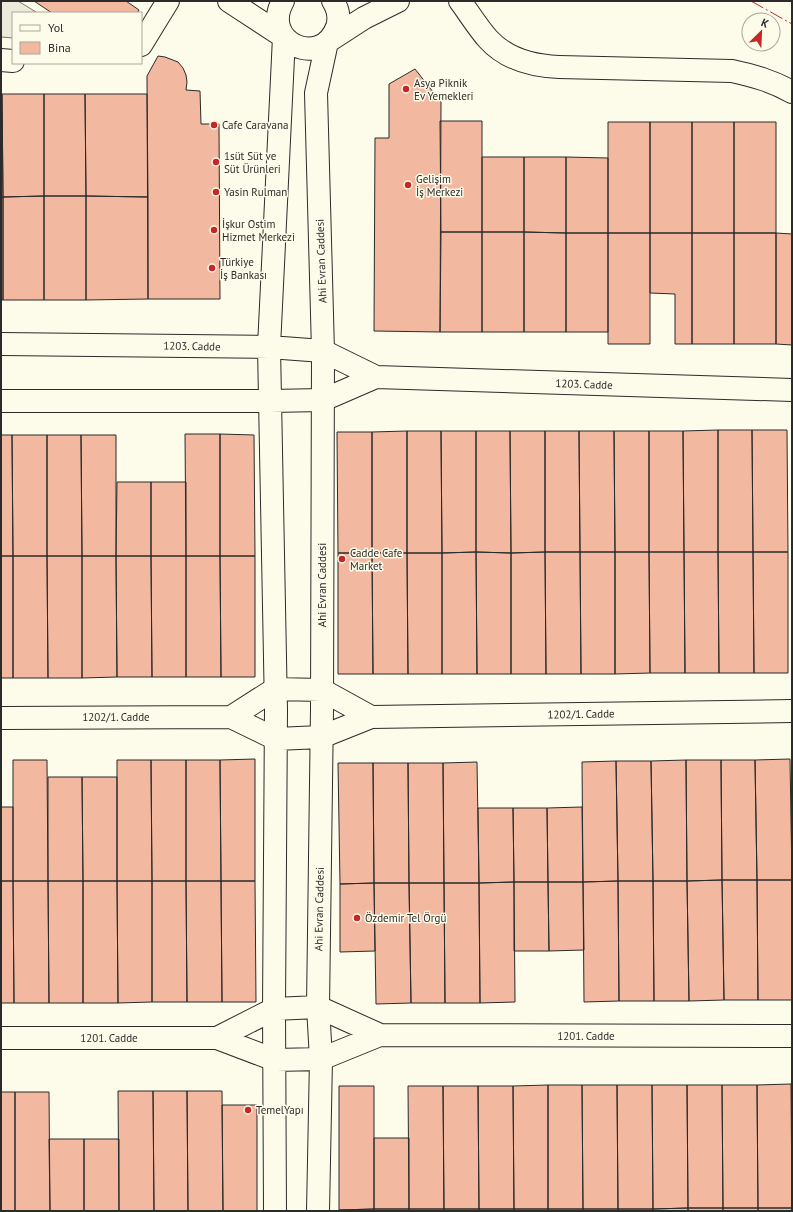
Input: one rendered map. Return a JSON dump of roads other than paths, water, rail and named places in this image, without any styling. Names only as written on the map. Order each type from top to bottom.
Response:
[{"type":"main road","points":[[142,43],[168,1]]},
{"type":"main road","points":[[229,1],[284,37],[291,44],[300,48],[309,49],[318,47],[364,18],[398,1]]},
{"type":"main road","points":[[275,1211],[274,1009],[276,738],[269,347],[284,37],[279,28],[277,18],[279,8],[283,1]]},
{"type":"main road","points":[[327,42],[334,35],[338,25],[336,5],[333,1]]},
{"type":"main road","points":[[460,1],[488,40],[501,50],[530,64],[544,67],[732,71],[761,78],[792,92]]},
{"type":"main road","name":"Ahi Evran Caddesi","points":[[318,1211],[321,1059],[318,1007],[322,690],[323,351],[316,93],[327,42]]},
{"type":"main road","points":[[1,60],[12,60]]},
{"type":"main road","name":"1203. Cadde","points":[[1,344],[269,347],[323,351],[376,377],[792,390]]},
{"type":"main road","name":"1203. Cadde","points":[[1,401],[322,400],[376,377]]},
{"type":"main road","points":[[231,717],[275,689]]},
{"type":"main road","name":"1202/1. Cadde","points":[[275,689],[322,690],[371,717]]},
{"type":"main road","name":"1202/1. Cadde","points":[[1,718],[231,717],[276,738],[321,737],[371,717],[792,711]]},
{"type":"main road","name":"1201. Cadde","points":[[217,1038],[274,1009],[318,1007],[380,1035]]},
{"type":"main road","name":"1201. Cadde","points":[[1,1038],[217,1038],[275,1060],[321,1059],[380,1035],[792,1036]]},
{"type":"place","name":"Asya Piknik Ev Yemekleri","points":[[406,89]]},
{"type":"place","name":"Cafe Caravana","points":[[214,125]]},
{"type":"place","name":"1süt Süt ve Süt Ürünleri","points":[[216,162]]},
{"type":"place","name":"Gelişim İş Merkezi","points":[[408,185]]},
{"type":"place","name":"Yasin Rulman","points":[[216,192]]},
{"type":"place","name":"İşkur Ostim Hizmet Merkezi","points":[[214,230]]},
{"type":"place","name":"Türkiye İş Bankası","points":[[212,268]]},
{"type":"place","name":"Cadde Cafe Market","points":[[342,559]]},
{"type":"place","name":"Özdemir Tel Örgü","points":[[357,918]]},
{"type":"place","name":"TemelYapı","points":[[248,1110]]}]
